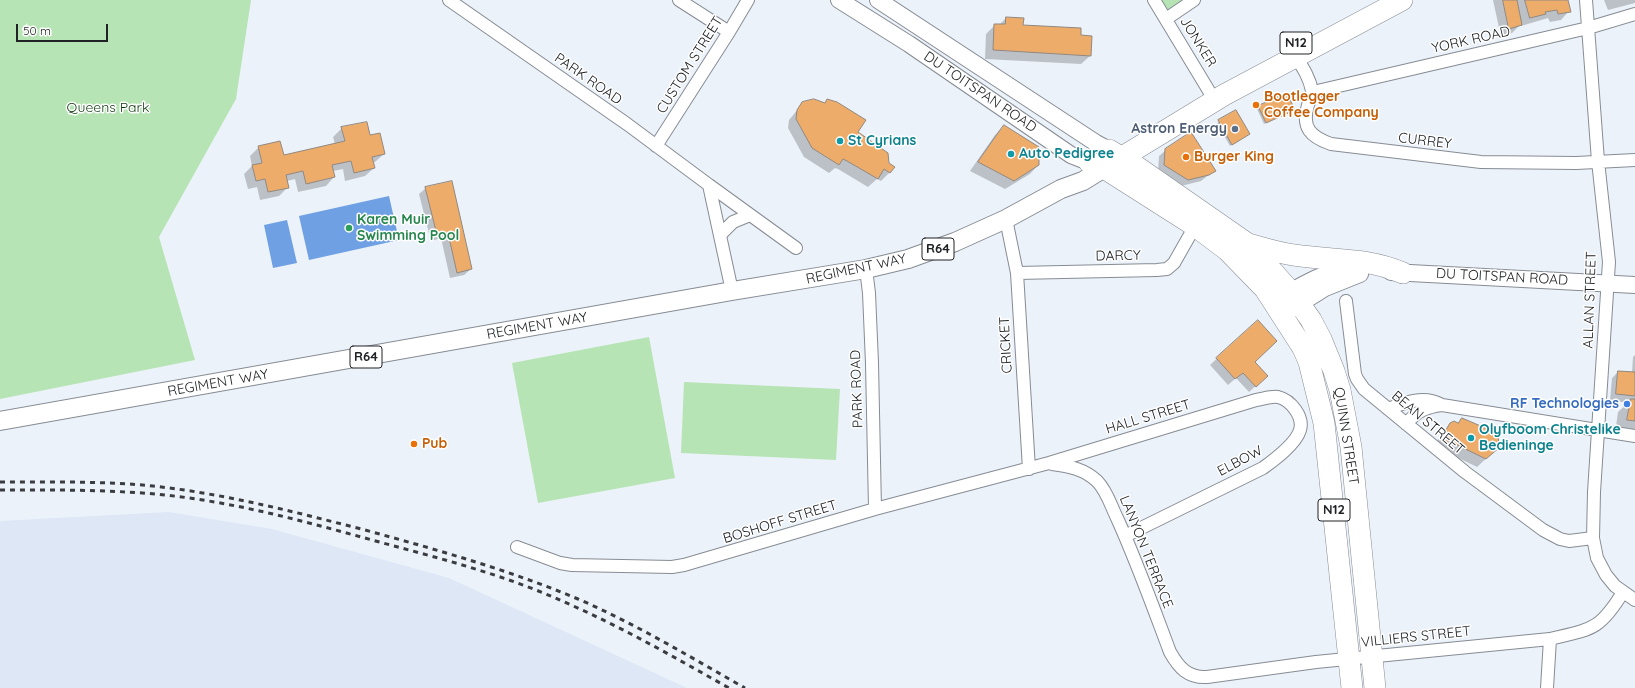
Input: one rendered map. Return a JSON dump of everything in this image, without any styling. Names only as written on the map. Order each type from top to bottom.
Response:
[{"type":"highway","name":"N12","points":[[1293,52],[1376,0]]},
{"type":"highway","name":"N12","points":[[1106,159],[1212,96],[1293,52],[1402,0]]},
{"type":"highway","name":"DU TOITSPAN ROAD","points":[[1106,159],[1219,243],[1235,257],[1265,289],[1277,309]]},
{"type":"highway","name":"DU TOITSPAN ROAD","points":[[1106,159],[1248,244],[1295,298]]},
{"type":"highway","points":[[1248,244],[1295,255],[1386,265],[1403,272]]},
{"type":"highway","name":"QUINN STREET","points":[[1295,298],[1311,320],[1328,355],[1336,377],[1344,410],[1353,468],[1374,688]]},
{"type":"highway","name":"QUINN STREET","points":[[1277,309],[1299,340],[1309,362],[1322,413],[1328,450],[1352,688]]},
{"type":"main road","name":"REGIMENT WAY","points":[[0,421],[732,291],[866,269],[908,259],[939,248],[1006,219],[1060,189],[1083,181],[1106,159]]},
{"type":"street","name":"PARK ROAD","points":[[449,0],[656,146],[796,248]]},
{"type":"street","points":[[679,0],[729,32]]},
{"type":"street","name":"CUSTOM STREET","points":[[656,146],[748,0]]},
{"type":"street","name":"DU TOITSPAN ROAD","points":[[839,0],[909,44],[1034,128],[1071,155],[1106,159]]},
{"type":"street","name":"DU TOITSPAN ROAD","points":[[878,0],[1096,143],[1106,159]]},
{"type":"street","name":"JONKER","points":[[1154,0],[1212,96]]},
{"type":"street","points":[[1166,19],[1194,0]]},
{"type":"street","name":"ALLAN STREET","points":[[1586,0],[1598,161],[1609,256],[1593,538],[1598,558],[1606,575],[1615,586],[1623,592]]},
{"type":"street","name":"YORK ROAD","points":[[1313,92],[1588,28],[1635,14]]},
{"type":"street","points":[[1293,52],[1304,70],[1313,92]]},
{"type":"street","name":"CURREY","points":[[1313,92],[1305,118],[1308,130],[1316,139],[1331,144],[1481,162],[1515,163],[1635,160]]},
{"type":"street","points":[[710,185],[732,291]]},
{"type":"street","points":[[720,235],[733,222],[750,215]]},
{"type":"street","name":"CRICKET","points":[[1006,219],[1017,273],[1029,469]]},
{"type":"street","name":"DARCY","points":[[1017,273],[1167,269],[1174,263],[1195,226]]},
{"type":"street","name":"PARK ROAD","points":[[866,269],[869,293],[875,509]]},
{"type":"street","name":"DU TOITSPAN ROAD","points":[[1277,309],[1295,298],[1320,276],[1339,270],[1403,272],[1635,285]]},
{"type":"street","name":"BEAN STREET","points":[[1346,301],[1351,351],[1356,379],[1364,389],[1521,516],[1560,539],[1569,540],[1593,538]]},
{"type":"street","name":"ELBOW","points":[[1125,536],[1263,468],[1287,448],[1300,431],[1301,422],[1292,405],[1284,399],[1277,397],[1256,400]]},
{"type":"street","name":"HALL STREET","points":[[1049,463],[1256,400]]},
{"type":"street","points":[[1388,409],[1401,404],[1421,400],[1436,402],[1442,405],[1635,436]]},
{"type":"street","points":[[1406,424],[1423,409],[1442,405]]},
{"type":"street","name":"BOSHOFF STREET","points":[[518,547],[560,563],[572,565],[672,567],[696,563],[875,509],[1049,463]]},
{"type":"street","name":"LANYON TERRACE","points":[[1049,463],[1073,467],[1087,474],[1097,481],[1106,493],[1125,536],[1170,652],[1178,664],[1187,673],[1194,676]]},
{"type":"street","points":[[1623,592],[1635,600]]},
{"type":"street","name":"VILLIERS STREET","points":[[1194,676],[1207,677],[1316,662],[1550,639],[1584,631],[1596,626],[1608,614],[1623,592]]},
{"type":"street","points":[[1547,688],[1550,639]]},
{"type":"shaded area","points":[[169,512],[272,529],[449,578],[687,688],[0,688],[0,521]]},
{"type":"green space","name":"Queens Park","points":[[0,0],[251,0],[236,99],[159,237],[195,360],[0,399]]},
{"type":"green space","points":[[1149,0],[1194,0],[1161,19]]},
{"type":"green space","points":[[649,337],[675,478],[538,503],[512,363]]},
{"type":"green space","points":[[684,382],[840,389],[836,460],[681,453]]},
{"type":"water","name":"Karen Muir Swimming Pool","points":[[389,196],[399,240],[309,260],[299,216]]},
{"type":"water","points":[[287,220],[297,263],[273,268],[264,225]]},
{"type":"building","points":[[1503,0],[1517,0],[1522,25],[1509,29]]},
{"type":"building","points":[[1525,0],[1568,0],[1571,12],[1558,14],[1557,10],[1545,12],[1546,14],[1530,18]]},
{"type":"building","points":[[1006,17],[1024,18],[1023,25],[1081,28],[1081,35],[1092,36],[1091,56],[993,50],[994,24],[1005,24]]},
{"type":"building","points":[[1287,93],[1295,110],[1266,123],[1258,106]]},
{"type":"building","name":"St Cyrians","points":[[814,99],[825,103],[827,99],[837,102],[866,120],[858,132],[888,153],[889,163],[895,167],[890,173],[884,169],[878,179],[843,159],[839,165],[812,148],[796,119],[797,110],[802,102]]},
{"type":"building","points":[[1236,110],[1250,134],[1232,145],[1218,120]]},
{"type":"building","points":[[367,122],[370,135],[380,133],[385,154],[372,157],[375,168],[354,173],[351,161],[332,165],[335,177],[306,184],[303,171],[286,175],[289,188],[268,192],[265,179],[256,181],[252,165],[262,163],[258,146],[280,141],[284,155],[345,141],[341,127]]},
{"type":"building","name":"Auto Pedigree","points":[[1004,125],[1039,147],[1039,165],[1014,181],[978,162]]},
{"type":"building","name":"Burger King","points":[[1191,132],[1216,171],[1209,175],[1188,180],[1164,165],[1165,149]]},
{"type":"building","points":[[452,181],[472,269],[457,273],[448,233],[437,235],[425,187]]},
{"type":"building","points":[[1258,320],[1277,341],[1255,362],[1268,376],[1256,387],[1243,373],[1235,379],[1216,358]]},
{"type":"building","points":[[1618,371],[1635,372],[1635,396],[1616,394]]},
{"type":"building","points":[[1631,399],[1635,399],[1635,421],[1627,420]]},
{"type":"building","name":"Olyfboom Christelike Bedieninge","points":[[1462,418],[1497,433],[1500,447],[1486,459],[1451,442],[1444,441],[1446,435],[1444,433],[1450,423],[1454,421],[1458,423]]},
{"type":"railway","points":[[0,482],[115,483],[180,489],[260,504],[365,530],[500,570],[578,599],[642,630],[745,688]]},
{"type":"railway","points":[[0,490],[98,491],[147,493],[172,496],[246,508],[345,532],[479,570],[542,592],[626,631],[729,688]]},
{"type":"place","name":"Bootlegger Coffee Company","points":[[1256,105]]},
{"type":"place","name":"Astron Energy","points":[[1235,129]]},
{"type":"place","name":"St Cyrians","points":[[840,141]]},
{"type":"place","name":"Auto Pedigree","points":[[1011,154]]},
{"type":"place","name":"Burger King","points":[[1186,157]]},
{"type":"place","name":"Karen Muir Swimming Pool","points":[[349,228]]},
{"type":"place","name":"RF Technologies","points":[[1627,404]]},
{"type":"place","name":"Olyfboom Christelike Bedieninge","points":[[1471,438]]},
{"type":"place","name":"Pub","points":[[414,444]]}]
